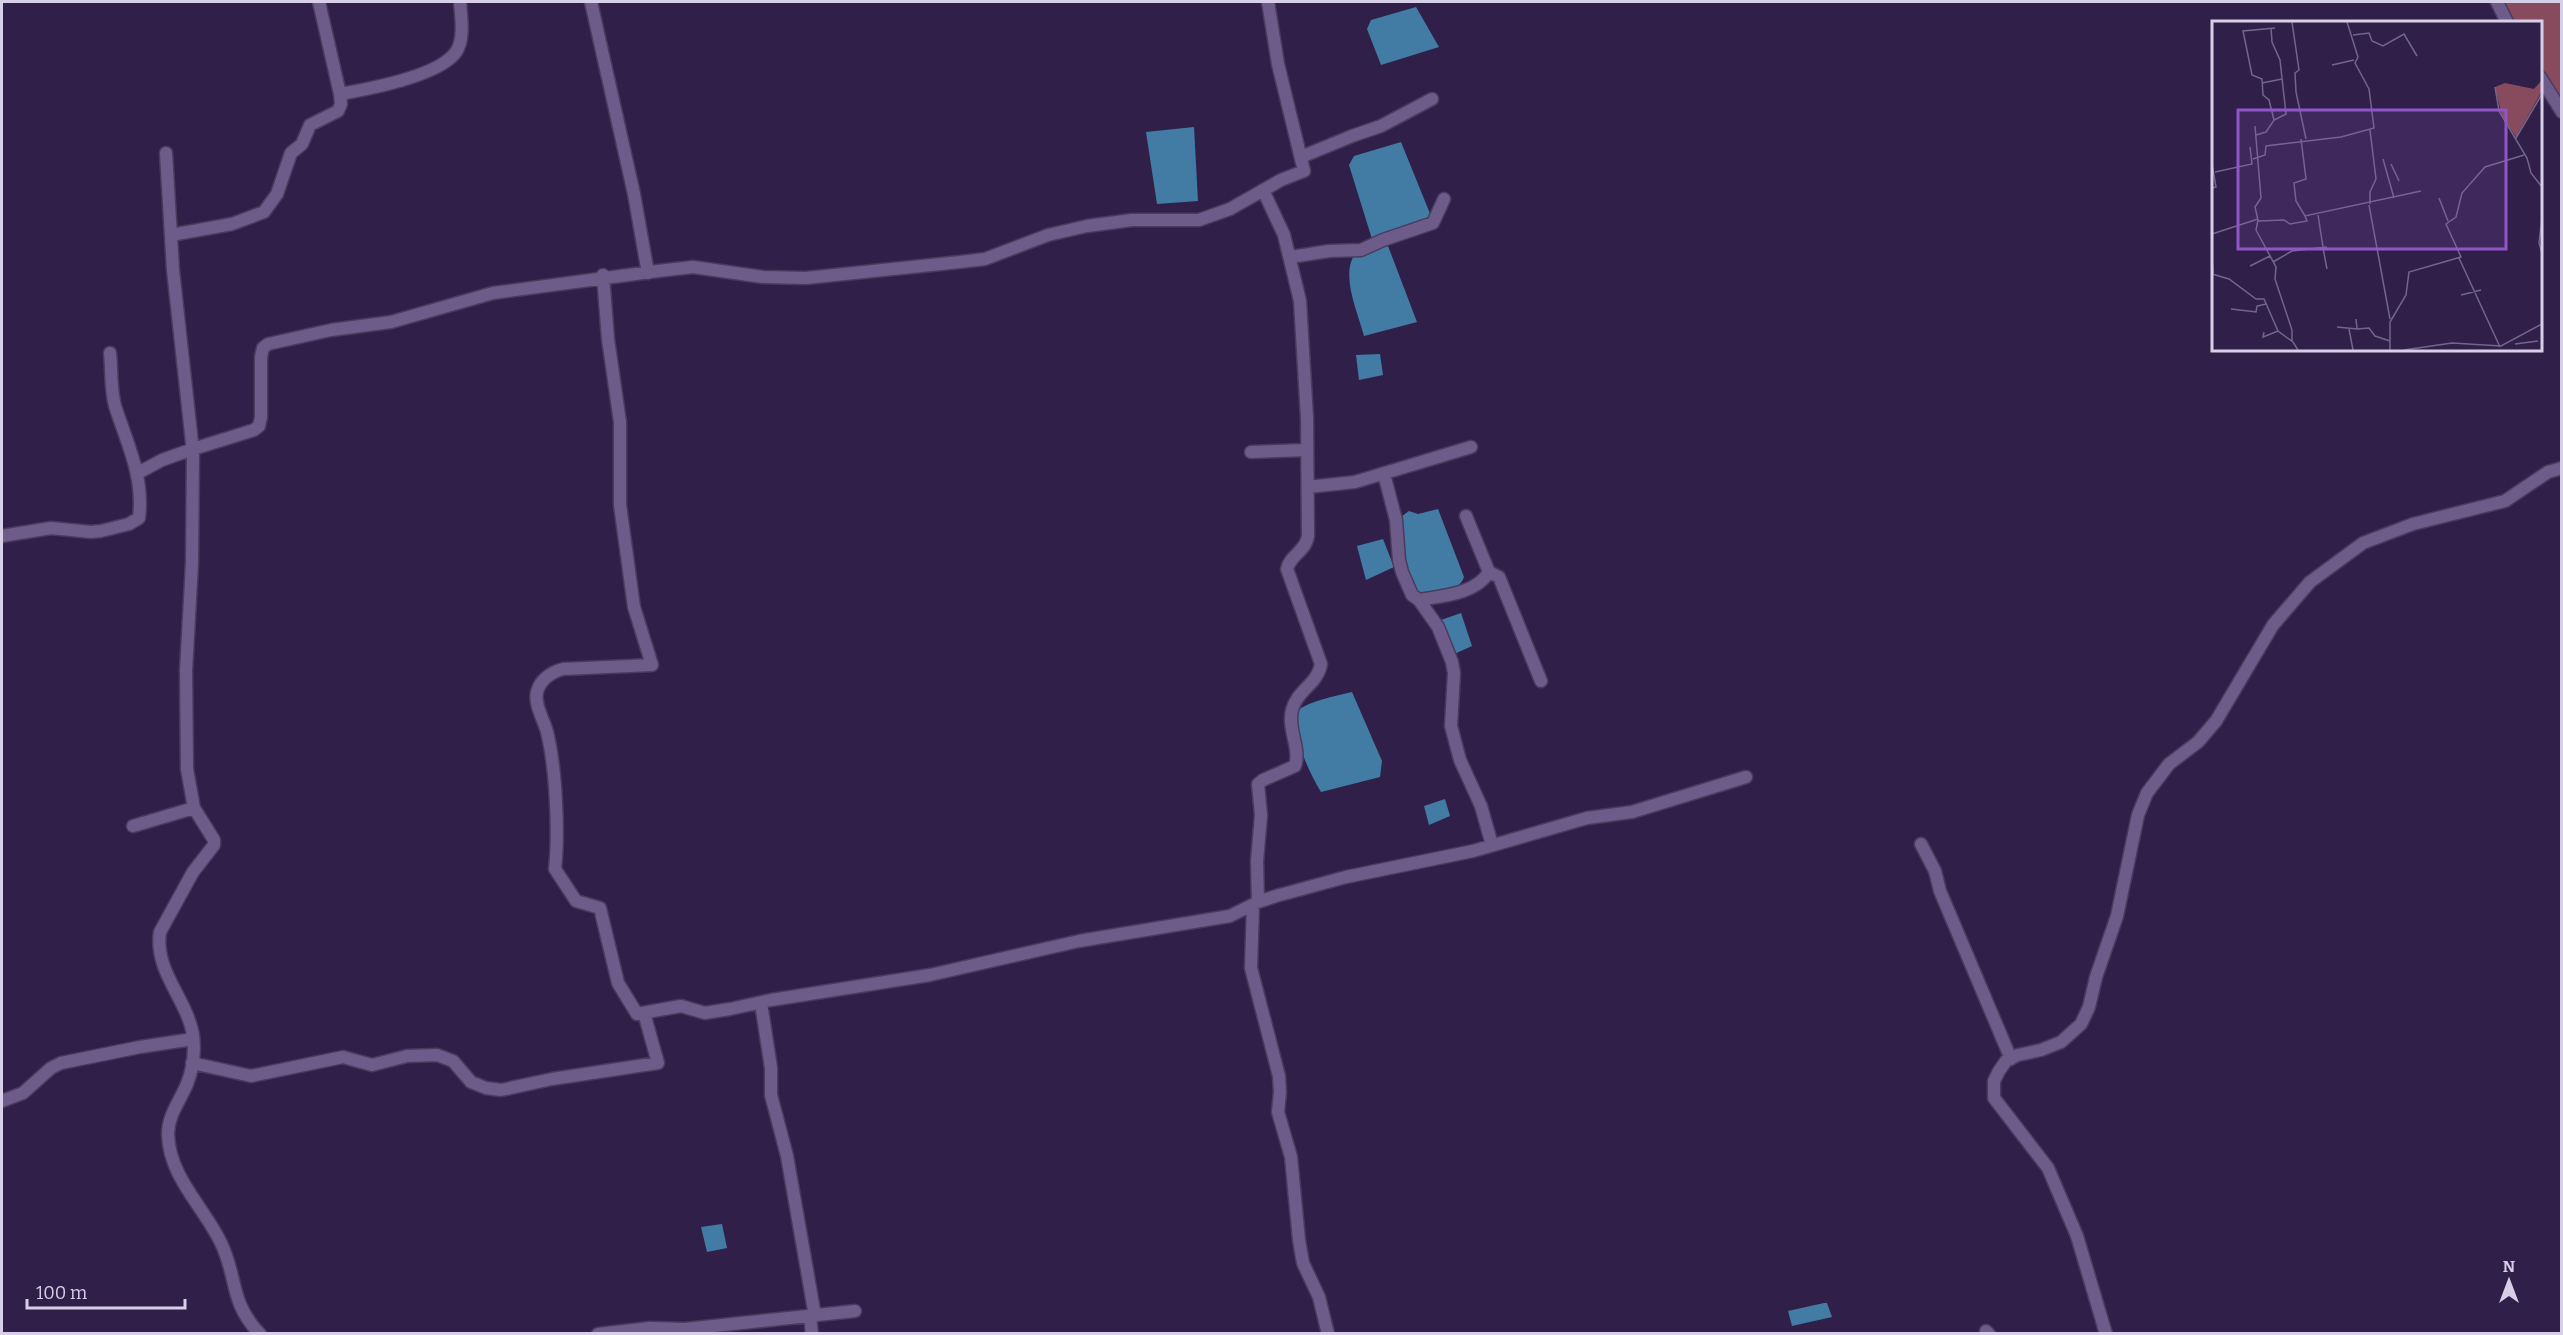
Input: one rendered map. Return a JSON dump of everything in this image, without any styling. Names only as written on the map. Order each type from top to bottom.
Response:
[{"type":"street","points":[[171,235],[232,224],[264,212],[277,194],[291,153],[302,144],[310,125],[338,111],[341,104],[340,94],[319,2]]},
{"type":"street","points":[[340,94],[378,88],[400,81],[450,58],[458,51],[460,41],[460,2]]},
{"type":"street","points":[[591,2],[634,194],[648,273]]},
{"type":"street","points":[[138,473],[193,449],[254,430],[259,426],[261,357],[263,348],[268,344],[331,330],[391,321],[493,293],[693,267],[763,277],[806,278],[960,262],[985,259],[1048,236],[1087,226],[1132,220],[1199,220],[1230,208],[1304,171],[1278,64],[1268,2]]},
{"type":"street","points":[[2497,2],[2506,21]]},
{"type":"street","points":[[2542,79],[2562,112]]},
{"type":"street","points":[[1301,157],[1381,126],[1432,99]]},
{"type":"street","points":[[166,153],[173,270],[193,449],[192,563],[186,690],[187,769],[194,808],[214,840],[214,845],[193,872],[165,919],[159,942],[163,964],[186,1013],[193,1039],[192,1063],[186,1085],[169,1123],[169,1146],[178,1176],[206,1213],[227,1256],[238,1304],[260,1334]]},
{"type":"street","points":[[1263,190],[1284,235],[1300,301],[1307,450],[1307,543],[1290,561],[1287,568],[1321,664],[1319,676],[1297,697],[1292,708],[1290,721],[1296,754],[1295,766],[1258,784],[1261,815],[1251,968],[1279,1076],[1278,1112],[1291,1157],[1303,1263],[1319,1297],[1328,1334]]},
{"type":"street","points":[[1291,257],[1329,251],[1361,250],[1433,223],[1444,199]]},
{"type":"street","points":[[604,278],[608,339],[620,422],[620,505],[634,607],[652,664],[563,669],[551,672],[536,695],[547,732],[554,788],[557,848],[555,869],[576,901],[600,908],[618,983],[637,1014],[681,1006],[705,1013],[930,975],[1079,940],[1230,916],[1256,903],[1346,877],[1438,859],[1587,818],[1632,812],[1746,777]]},
{"type":"street","points":[[2,536],[51,528],[91,532],[136,521],[140,510],[138,473],[115,407],[110,353]]},
{"type":"street","points":[[1308,487],[1334,486],[1384,474],[1471,447]]},
{"type":"street","points":[[1251,452],[1307,450]]},
{"type":"street","points":[[2106,1334],[2077,1236],[2048,1168],[1994,1098],[1994,1081],[1998,1071],[2011,1059],[2061,1042],[2081,1024],[2089,1007],[2096,977],[2117,916],[2139,815],[2147,794],[2169,764],[2198,742],[2216,721],[2273,625],[2310,582],[2363,543],[2413,524],[2505,501],[2548,472],[2562,468]]},
{"type":"street","points":[[1384,474],[1396,520],[1399,560],[1412,595],[1419,600],[1438,627],[1452,662],[1454,673],[1451,726],[1460,760],[1481,806],[1492,845]]},
{"type":"street","points":[[1466,516],[1489,572],[1499,577],[1541,681]]},
{"type":"street","points":[[1419,600],[1452,595],[1484,581],[1489,572]]},
{"type":"street","points":[[133,826],[194,808]]},
{"type":"street","points":[[1922,844],[2011,1059]]},
{"type":"street","points":[[762,1003],[771,1068],[771,1095],[787,1156],[812,1316],[812,1334]]},
{"type":"street","points":[[192,1063],[251,1076],[343,1057],[372,1065],[407,1056],[437,1055],[453,1060],[471,1082],[486,1088],[501,1090],[552,1079],[658,1063],[644,1013]]},
{"type":"street","points":[[2,1101],[23,1093],[51,1068],[61,1063],[193,1039]]},
{"type":"street","points":[[598,1334],[650,1328],[685,1329],[855,1311]]},
{"type":"shaded area","points":[[2501,2],[2561,2],[2561,105],[2542,73],[2542,21],[2509,21]]},
{"type":"water","points":[[1416,7],[1439,47],[1381,65],[1367,29],[1371,20]]},
{"type":"water","points":[[1194,127],[1198,201],[1157,204],[1146,132]]},
{"type":"water","points":[[1401,142],[1431,216],[1372,239],[1349,165],[1354,156]]},
{"type":"water","points":[[1388,246],[1417,322],[1364,336],[1350,286],[1350,266],[1353,257]]},
{"type":"water","points":[[1380,354],[1383,375],[1359,380],[1356,355]]},
{"type":"water","points":[[1438,509],[1464,577],[1461,583],[1450,590],[1417,595],[1401,562],[1398,519],[1409,511],[1418,514]]},
{"type":"water","points":[[1383,539],[1394,567],[1366,580],[1357,546]]},
{"type":"water","points":[[1461,613],[1472,646],[1452,655],[1441,620]]},
{"type":"water","points":[[1352,692],[1382,761],[1380,777],[1321,792],[1302,753],[1297,732],[1296,711],[1316,701]]},
{"type":"water","points":[[1445,799],[1450,816],[1429,825],[1424,806]]},
{"type":"water","points":[[722,1224],[727,1248],[707,1252],[701,1227]]},
{"type":"water","points":[[1827,1303],[1832,1317],[1792,1326],[1788,1311]]}]
